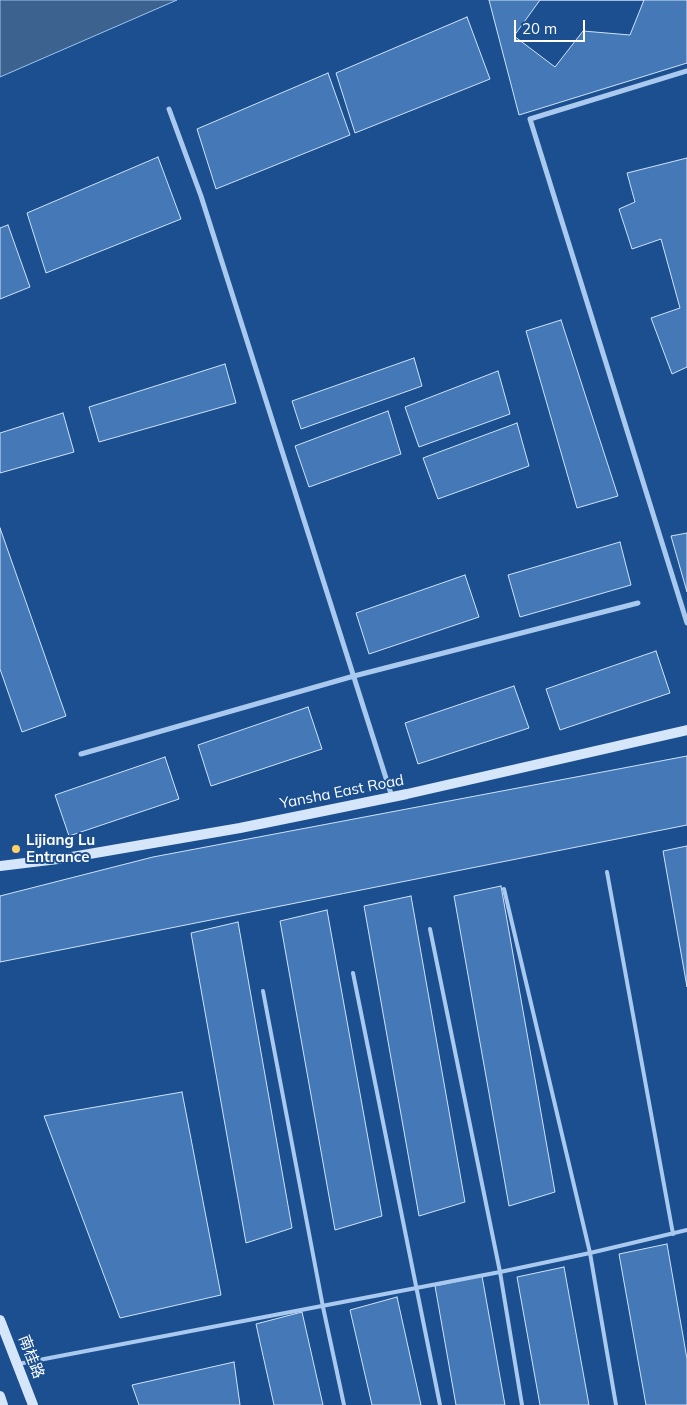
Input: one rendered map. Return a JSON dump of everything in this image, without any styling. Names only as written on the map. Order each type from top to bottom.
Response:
[{"type":"street","points":[[687,71],[530,119],[687,623]]},
{"type":"street","points":[[169,109],[201,196],[392,797]]},
{"type":"street","points":[[81,754],[354,676],[638,603]]},
{"type":"street","name":"Yansha East Road","points":[[0,866],[66,858],[165,842],[392,797],[687,730]]},
{"type":"street","name":"南桂路","points":[[0,1320],[33,1405]]},
{"type":"street","points":[[0,1396],[3,1405]]},
{"type":"lane","points":[[607,872],[672,1234]]},
{"type":"lane","points":[[504,889],[590,1254],[616,1405]]},
{"type":"lane","points":[[430,929],[500,1272],[522,1405]]},
{"type":"lane","points":[[353,973],[440,1405]]},
{"type":"lane","points":[[263,992],[323,1307],[344,1405]]},
{"type":"lane","points":[[18,1364],[416,1289],[590,1254],[687,1230]]},
{"type":"water","points":[[0,0],[177,0],[0,77]]},
{"type":"building","points":[[489,0],[687,0],[687,63],[519,115]]},
{"type":"building","points":[[540,0],[644,0],[630,35],[583,31],[555,67],[514,36]]},
{"type":"building","points":[[467,17],[490,79],[355,133],[336,73]]},
{"type":"building","points":[[328,73],[350,135],[216,189],[197,129]]},
{"type":"building","points":[[158,157],[181,219],[46,273],[27,213]]},
{"type":"building","points":[[687,158],[687,367],[672,374],[651,318],[680,308],[661,239],[632,249],[619,209],[635,202],[627,173]]},
{"type":"building","points":[[8,225],[30,287],[0,299],[0,228]]},
{"type":"building","points":[[561,320],[618,496],[577,508],[526,331]]},
{"type":"building","points":[[414,358],[422,386],[301,429],[292,401]]},
{"type":"building","points":[[225,364],[236,403],[99,442],[89,407]]},
{"type":"building","points":[[498,371],[510,414],[419,447],[405,407]]},
{"type":"building","points":[[388,411],[401,454],[309,487],[295,446]]},
{"type":"building","points":[[63,413],[74,452],[0,473],[0,433]]},
{"type":"building","points":[[517,423],[529,466],[438,499],[423,458]]},
{"type":"building","points":[[0,528],[66,716],[22,732],[0,669]]},
{"type":"building","points":[[687,533],[687,592],[671,536]]},
{"type":"building","points":[[620,542],[631,585],[520,617],[508,575]]},
{"type":"building","points":[[465,575],[479,617],[369,654],[356,613]]},
{"type":"building","points":[[656,651],[670,693],[560,730],[546,689]]},
{"type":"building","points":[[514,686],[529,728],[418,764],[405,723]]},
{"type":"building","points":[[308,707],[322,749],[211,786],[198,745]]},
{"type":"building","points":[[687,756],[687,825],[0,962],[0,896],[153,857]]},
{"type":"building","points":[[165,757],[179,799],[69,836],[55,795]]},
{"type":"building","points":[[687,846],[687,987],[663,851]]},
{"type":"building","points":[[501,886],[555,1192],[509,1206],[454,896]]},
{"type":"building","points":[[411,896],[465,1202],[419,1216],[364,906]]},
{"type":"building","points":[[327,910],[382,1216],[335,1230],[280,921]]},
{"type":"building","points":[[238,922],[292,1228],[246,1243],[191,933]]},
{"type":"building","points":[[182,1092],[221,1295],[120,1318],[44,1116]]},
{"type":"building","points":[[667,1244],[687,1359],[687,1405],[646,1405],[619,1254]]},
{"type":"building","points":[[564,1267],[589,1405],[540,1405],[517,1277]]},
{"type":"building","points":[[482,1276],[505,1405],[456,1405],[435,1286]]},
{"type":"building","points":[[397,1297],[421,1405],[372,1405],[350,1310]]},
{"type":"building","points":[[302,1312],[323,1405],[274,1405],[256,1324]]},
{"type":"building","points":[[234,1362],[240,1405],[139,1405],[132,1385]]},
{"type":"place","name":"Lijiang Lu Entrance","points":[[16,849]]}]
